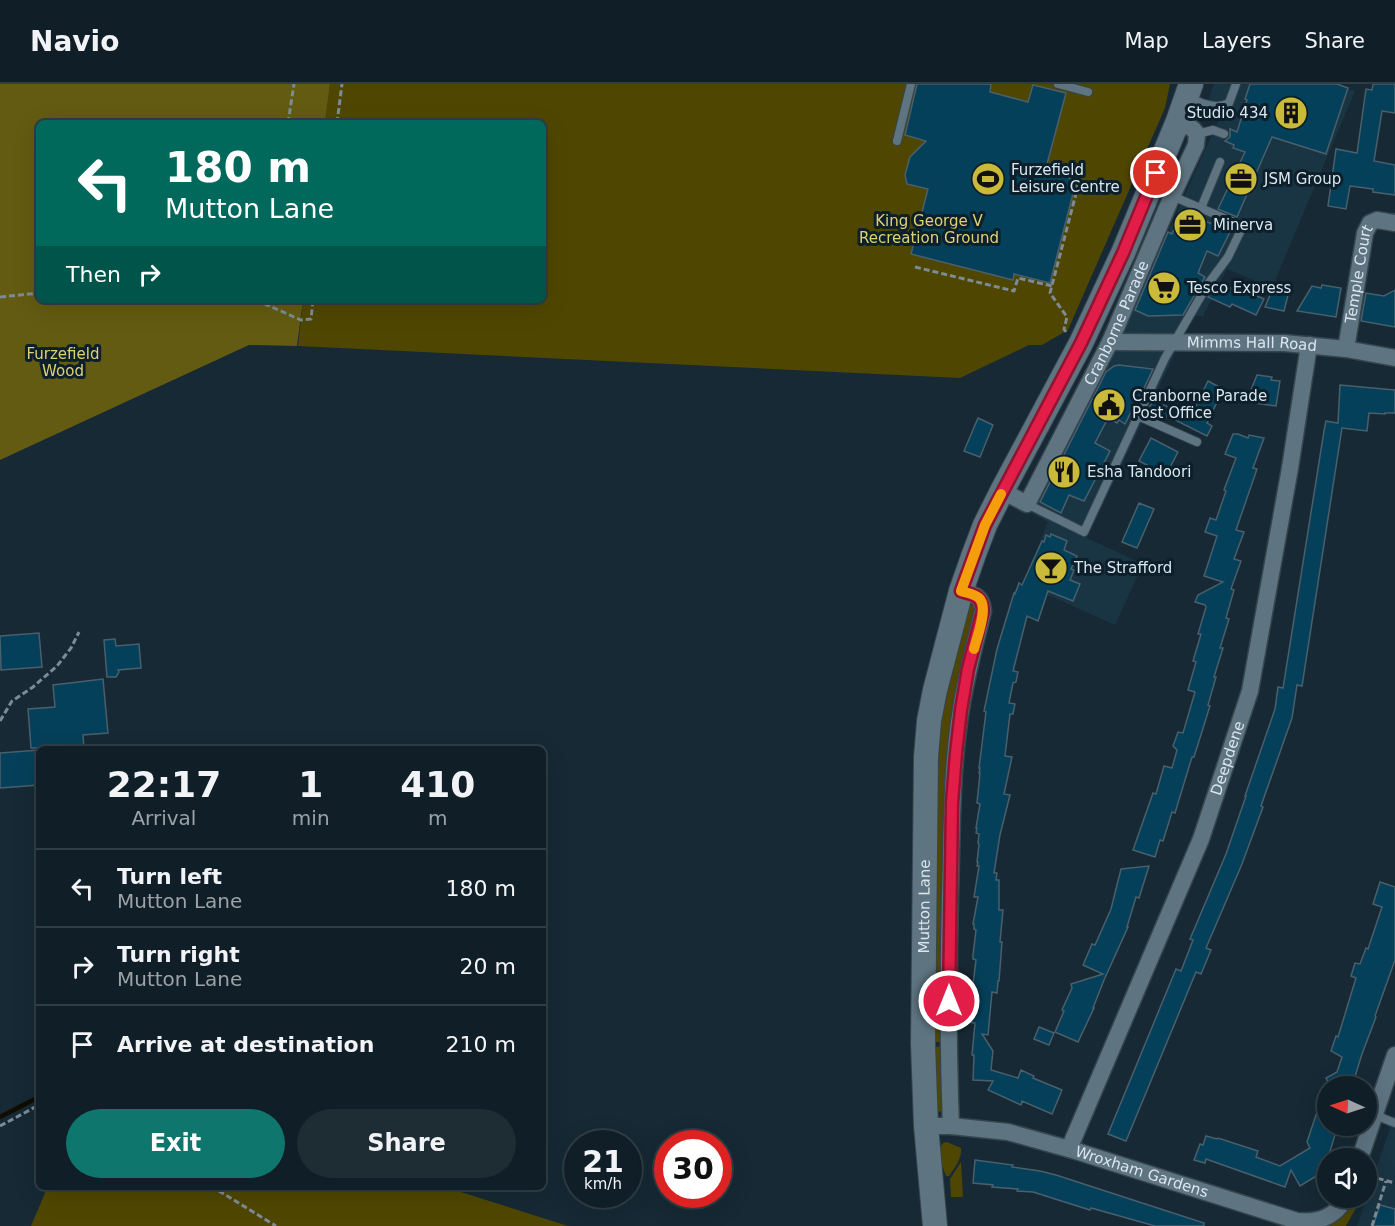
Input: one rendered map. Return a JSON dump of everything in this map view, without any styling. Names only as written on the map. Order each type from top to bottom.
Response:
[{"type":"main road","name":"Mutton Lane","points":[[935,1226],[926,1126],[923,1044],[926,757],[929,721],[935,690],[961,591],[985,525],[1085,333],[1187,128],[1188,90]]},
{"type":"street","name":"Cranborne Parade","points":[[1027,504],[1110,342],[1196,145],[1187,128]]},
{"type":"street","name":"Temple Court","points":[[1346,350],[1365,233],[1370,223],[1377,220],[1395,223]]},
{"type":"street","name":"Mimms Hall Road","points":[[1110,342],[1284,343],[1395,358]]},
{"type":"street","name":"Deepdene","points":[[1069,1149],[1201,839],[1250,691],[1290,468],[1309,345]]},
{"type":"street","points":[[1002,491],[1027,504]]},
{"type":"street","name":"Mutton Lane","points":[[951,1126],[948,979],[953,793],[961,710],[968,669],[983,611],[983,604],[979,597],[961,591]]},
{"type":"street","points":[[1377,1109],[1395,1055]]},
{"type":"street","name":"Wroxham Gardens","points":[[926,1126],[951,1126],[1008,1132],[1297,1221],[1320,1220],[1340,1208]]},
{"type":"lane","points":[[897,141],[911,84]]},
{"type":"lane","points":[[1058,84],[1088,92]]},
{"type":"lane","points":[[1188,90],[1207,104],[1221,107],[1229,103],[1236,84]]},
{"type":"lane","points":[[1187,128],[1213,130],[1224,134]]},
{"type":"lane","points":[[1201,208],[1220,162]]},
{"type":"lane","points":[[1027,504],[1084,532],[1165,358],[1208,284],[1228,257],[1243,226],[1172,196]]},
{"type":"lane","points":[[1138,416],[1197,442]]},
{"type":"lane","points":[[1377,1116],[1395,1123]]},
{"type":"path","points":[[288,120],[294,84]]},
{"type":"path","points":[[337,120],[342,84]]},
{"type":"path","points":[[1071,338],[1064,329],[1067,317],[1050,293],[1078,186],[1077,176],[1081,170]]},
{"type":"path","points":[[915,267],[1014,291],[1018,278],[1052,286]]},
{"type":"path","points":[[0,297],[36,293]]},
{"type":"path","points":[[263,303],[301,320],[311,319],[313,303]]},
{"type":"path","points":[[0,721],[12,701],[33,687],[57,666],[71,648],[79,632]]},
{"type":"path","points":[[0,1126],[36,1107]]},
{"type":"path","points":[[1377,1178],[1395,1183]]},
{"type":"path","points":[[1372,1226],[1386,1180]]},
{"type":"path","points":[[218,1190],[276,1226]]},
{"type":"shaded area","points":[[1214,84],[1333,84],[1355,91],[1272,288],[1227,269],[1203,316],[1193,316],[1087,538],[1143,564],[1115,625],[1023,584],[1048,522],[1031,513],[1129,319],[1218,121],[1203,115]]},
{"type":"shaded area","points":[[1395,1114],[1395,1226],[1357,1226],[1363,1208],[1377,1208],[1377,1167]]},
{"type":"green space","name":"Furzefield Wood","points":[[0,84],[330,84],[325,120],[36,120],[36,303],[303,303],[297,346],[249,345],[0,460]]},
{"type":"green space","name":"King George V Recreation Ground","points":[[330,84],[1170,84],[1165,108],[1068,330],[1042,345],[1029,345],[960,378],[298,346],[303,303],[546,303],[546,120],[325,120]]},
{"type":"green space","points":[[969,604],[977,609],[963,662],[943,1042],[931,1042],[939,716]]},
{"type":"green space","points":[[931,1046],[943,1047],[944,1108],[937,1112]]},
{"type":"green space","points":[[947,1142],[961,1148],[956,1166],[949,1176],[946,1176],[940,1160],[939,1149],[943,1143]]},
{"type":"green space","points":[[961,1162],[963,1197],[951,1197],[950,1179]]},
{"type":"green space","points":[[46,1190],[454,1190],[568,1226],[31,1226]]},
{"type":"green space","points":[[1348,1208],[1356,1208],[1346,1226],[1327,1226],[1336,1221]]},
{"type":"building","name":"Furzefield Leisure Centre","points":[[917,84],[991,84],[990,92],[1028,102],[1033,85],[1066,93],[1047,164],[1062,168],[1075,186],[1050,283],[1014,274],[1013,280],[911,254],[928,189],[907,184],[905,175],[910,157],[926,141],[905,135]]},
{"type":"building","name":"Studio 434","points":[[1250,84],[1337,84],[1348,88],[1326,154],[1272,137],[1237,217],[1218,209],[1245,152],[1233,148],[1234,145],[1225,141],[1230,137],[1230,129],[1237,132]]},
{"type":"building","points":[[1373,84],[1395,84],[1395,113],[1382,111],[1374,161],[1395,165],[1395,195],[1350,186],[1346,209],[1328,206],[1336,149],[1357,153],[1366,89],[1372,90]]},
{"type":"building","points":[[1182,211],[1212,224],[1213,220],[1232,228],[1218,256],[1207,251],[1198,273],[1205,277],[1183,315],[1148,316],[1135,310],[1168,232],[1172,234]]},
{"type":"building","points":[[1217,282],[1242,293],[1243,290],[1264,299],[1256,315],[1232,304],[1230,307],[1208,297]]},
{"type":"building","points":[[1275,283],[1290,287],[1284,311],[1265,307]]},
{"type":"building","points":[[1322,285],[1341,288],[1336,317],[1297,311],[1312,286],[1321,288]]},
{"type":"building","points":[[1395,290],[1395,327],[1361,321],[1366,293],[1384,296]]},
{"type":"building","points":[[1119,365],[1153,369],[1125,424],[1108,418],[1095,443],[1110,451],[1084,501],[1069,495],[1061,513],[1040,502],[1106,372]]},
{"type":"building","points":[[1257,375],[1272,377],[1271,380],[1280,381],[1276,406],[1246,402]]},
{"type":"building","points":[[1208,381],[1243,402],[1219,398],[1207,423],[1212,426],[1207,436],[1173,419],[1178,409],[1191,416]]},
{"type":"building","points":[[1340,385],[1395,390],[1395,413],[1369,413],[1367,431],[1342,428],[1302,686],[1297,685],[1292,718],[1261,806],[1263,807],[1242,864],[1206,948],[1211,950],[1201,974],[1196,972],[1126,1141],[1108,1134],[1176,969],[1181,971],[1193,940],[1190,939],[1226,854],[1246,796],[1275,709],[1278,687],[1283,688],[1324,431],[1326,421],[1338,423]]},
{"type":"building","points":[[1153,400],[1170,408],[1165,419],[1148,411]]},
{"type":"building","points":[[978,418],[993,425],[980,457],[964,451]]},
{"type":"building","points":[[1233,434],[1248,438],[1249,435],[1264,438],[1253,468],[1257,469],[1236,530],[1244,532],[1234,559],[1241,561],[1231,589],[1234,590],[1226,618],[1229,619],[1220,648],[1223,648],[1214,677],[1216,677],[1208,705],[1210,706],[1175,813],[1172,812],[1163,841],[1160,840],[1155,857],[1133,850],[1153,793],[1156,794],[1164,766],[1172,768],[1177,750],[1173,746],[1178,732],[1183,733],[1195,692],[1188,690],[1201,634],[1198,634],[1206,607],[1195,602],[1198,595],[1223,582],[1204,576],[1217,536],[1205,532],[1210,518],[1216,520],[1236,458],[1225,454]]},
{"type":"building","points":[[1151,438],[1178,452],[1166,475],[1139,461]]},
{"type":"building","points":[[1139,503],[1154,509],[1137,548],[1122,542]]},
{"type":"building","points":[[1051,534],[1067,541],[1064,550],[1077,556],[1071,569],[1074,570],[1070,580],[1080,584],[1073,601],[1048,591],[1038,621],[1027,616],[1013,671],[1018,672],[1009,703],[1015,704],[1013,714],[1010,714],[1005,756],[1012,757],[1004,794],[1010,795],[994,873],[997,873],[996,880],[999,880],[999,910],[1003,910],[999,981],[997,993],[992,992],[988,1035],[982,1034],[993,1051],[991,1070],[1018,1078],[1021,1070],[1034,1076],[1033,1078],[1062,1090],[1052,1114],[1022,1101],[1021,1105],[988,1090],[993,1081],[973,1080],[974,1055],[972,1055],[975,1023],[972,1023],[974,992],[972,992],[976,960],[973,959],[976,930],[973,924],[978,897],[974,897],[979,866],[977,862],[979,834],[976,833],[976,828],[980,804],[977,803],[986,712],[984,711],[997,649],[1014,593],[1019,583],[1022,585],[1042,541],[1044,542],[1046,535],[1050,537]]},
{"type":"building","points":[[39,633],[42,667],[1,670],[0,636]]},
{"type":"building","points":[[115,639],[116,646],[139,644],[141,668],[118,670],[116,677],[107,677],[104,640]]},
{"type":"building","points":[[103,679],[108,733],[83,735],[84,746],[36,746],[36,748],[31,748],[28,709],[55,707],[53,685]]},
{"type":"building","points":[[36,750],[36,785],[0,788],[0,753]]},
{"type":"building","points":[[1149,866],[1139,898],[1136,897],[1128,927],[1078,1042],[1055,1032],[1072,988],[1071,984],[1103,974],[1083,965],[1111,909],[1121,869]]},
{"type":"building","points":[[1380,882],[1395,887],[1395,960],[1355,1076],[1330,1076],[1337,1072],[1342,1057],[1331,1051],[1336,1036],[1338,1037],[1356,978],[1351,976],[1355,963],[1360,964],[1366,948],[1368,949],[1382,907],[1373,904]]},
{"type":"building","points":[[1039,1027],[1054,1033],[1049,1045],[1034,1039]]},
{"type":"building","points":[[1317,1112],[1317,1136],[1335,1136],[1331,1148],[1317,1148],[1317,1176],[1300,1186],[1291,1170],[1285,1187],[1206,1159],[1205,1163],[1194,1160],[1206,1136],[1258,1151],[1256,1157],[1280,1166],[1310,1148],[1307,1142]]},
{"type":"building","points":[[975,1160],[1013,1165],[1012,1167],[1056,1175],[1204,1223],[1204,1226],[1155,1226],[1091,1208],[1090,1210],[1033,1192],[973,1183]]},
{"type":"building","points":[[1380,1205],[1395,1209],[1395,1226],[1373,1226]]},
{"type":"waterway","points":[[0,1117],[36,1099]]},
{"type":"slow traffic","points":[[974,649],[983,604],[979,597],[961,591],[985,525],[1001,494]]},
{"type":"place","name":"Studio 434","points":[[1291,113]]},
{"type":"place","name":"Furzefield Leisure Centre","points":[[988,179]]},
{"type":"place","name":"JSM Group","points":[[1241,179]]},
{"type":"place","name":"Minerva","points":[[1190,225]]},
{"type":"place","name":"Tesco Express","points":[[1164,288]]},
{"type":"place","name":"Cranborne Parade Post Office","points":[[1109,405]]},
{"type":"place","name":"Esha Tandoori","points":[[1064,472]]},
{"type":"place","name":"The Strafford","points":[[1051,568]]},
{"type":"route","points":[[949,1001],[952,803],[956,753],[968,669],[983,611],[983,604],[979,597],[961,591],[985,525],[1081,343],[1123,253],[1156,173]]}]
